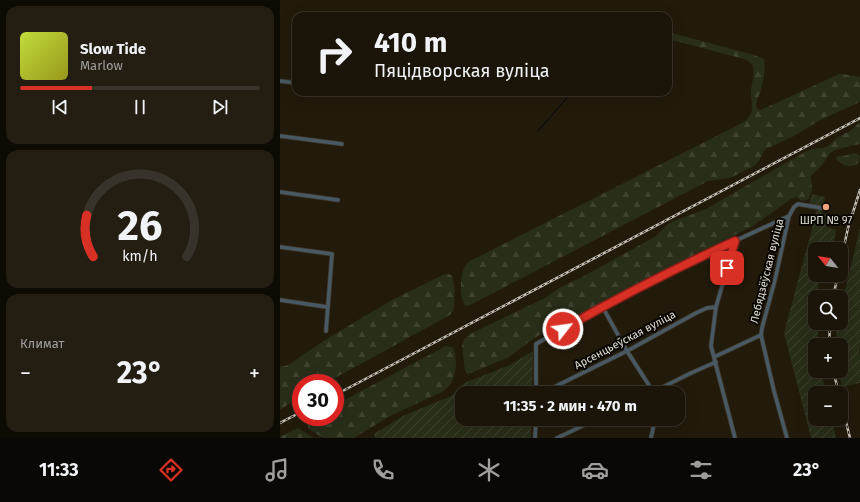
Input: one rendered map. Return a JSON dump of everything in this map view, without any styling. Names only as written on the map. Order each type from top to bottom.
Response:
[{"type":"street","points":[[280,81],[292,82]]},
{"type":"street","points":[[280,136],[342,144]]},
{"type":"street","points":[[280,192],[338,200]]},
{"type":"street","name":"Лебядзёўская вуліца","points":[[787,438],[761,335],[762,328],[790,216],[794,207],[798,204],[822,208]]},
{"type":"street","points":[[536,386],[536,344],[602,306],[678,268],[790,216]]},
{"type":"street","points":[[735,241],[716,307],[711,346],[736,438]]},
{"type":"street","points":[[280,247],[332,254],[326,331]]},
{"type":"street","points":[[280,300],[328,307]]},
{"type":"street","points":[[602,306],[627,351],[649,386]]},
{"type":"street","name":"Арсенцьеўская вуліца","points":[[556,386],[627,351],[696,313],[707,308],[716,307]]},
{"type":"street","points":[[714,357],[761,335]]},
{"type":"street","points":[[665,386],[716,362]]},
{"type":"street","points":[[535,438],[536,426]]},
{"type":"street","points":[[557,438],[582,426]]},
{"type":"street","points":[[651,438],[654,426]]},
{"type":"green space","points":[[672,33],[764,59],[764,74],[757,101],[757,109],[761,110],[839,74],[860,77],[860,102],[820,120],[794,136],[766,149],[759,161],[754,166],[730,178],[708,181],[466,306],[462,298],[461,282],[464,267],[470,261],[744,122],[752,111],[751,89],[754,73],[751,63],[744,59],[672,40]]},
{"type":"green space","points":[[860,122],[860,144],[838,149],[830,153],[822,165],[811,176],[812,189],[807,200],[802,201],[796,197],[791,199],[753,226],[543,333],[509,357],[471,373],[467,374],[465,371],[462,345],[464,339],[470,334],[545,298],[559,288],[656,236],[668,224],[706,209],[803,153],[812,149],[828,146]]},
{"type":"green space","points":[[854,153],[860,156],[859,162],[851,166],[844,165],[836,159],[838,156]]},
{"type":"green space","points":[[812,194],[825,197],[822,213],[830,216],[826,227],[836,230],[834,242],[808,242],[817,210],[808,209]]},
{"type":"green space","points":[[860,228],[860,383],[842,386],[840,378],[848,378],[848,338],[836,338],[837,330],[848,330],[848,290],[845,290]]},
{"type":"green space","points":[[808,244],[808,282],[819,282],[818,290],[808,290],[808,330],[818,330],[818,338],[808,338],[808,378],[823,378],[824,386],[808,386],[808,426],[833,426],[836,438],[811,438],[784,333]]},
{"type":"green space","points":[[445,274],[449,274],[452,277],[455,295],[454,308],[450,315],[342,374],[292,374],[292,402],[280,410],[280,367],[288,365],[322,342],[392,300]]},
{"type":"green space","points":[[446,346],[452,347],[454,350],[456,367],[453,379],[450,385],[442,392],[390,416],[354,438],[323,438],[308,428],[308,426],[344,426],[344,400]]},
{"type":"green space","points":[[533,351],[532,386],[461,386],[464,383],[510,365]]},
{"type":"green space","points":[[455,392],[455,426],[531,426],[531,438],[375,438],[374,434],[403,416],[451,396]]},
{"type":"green space","points":[[298,428],[314,438],[280,438],[280,437]]},
{"type":"waterway","points":[[538,131],[567,98]]},
{"type":"railway","points":[[344,390],[860,118]]},
{"type":"railway","points":[[845,242],[860,190]]},
{"type":"railway","points":[[835,290],[836,282]]},
{"type":"railway","points":[[829,338],[830,330]]},
{"type":"railway","points":[[835,378],[837,386]]},
{"type":"railway","points":[[280,423],[292,417]]},
{"type":"railway","points":[[847,426],[850,438]]},
{"type":"place","name":"ШРП № 97","points":[[826,207]]},
{"type":"route","points":[[563,329],[602,306],[735,241],[727,268]]}]
